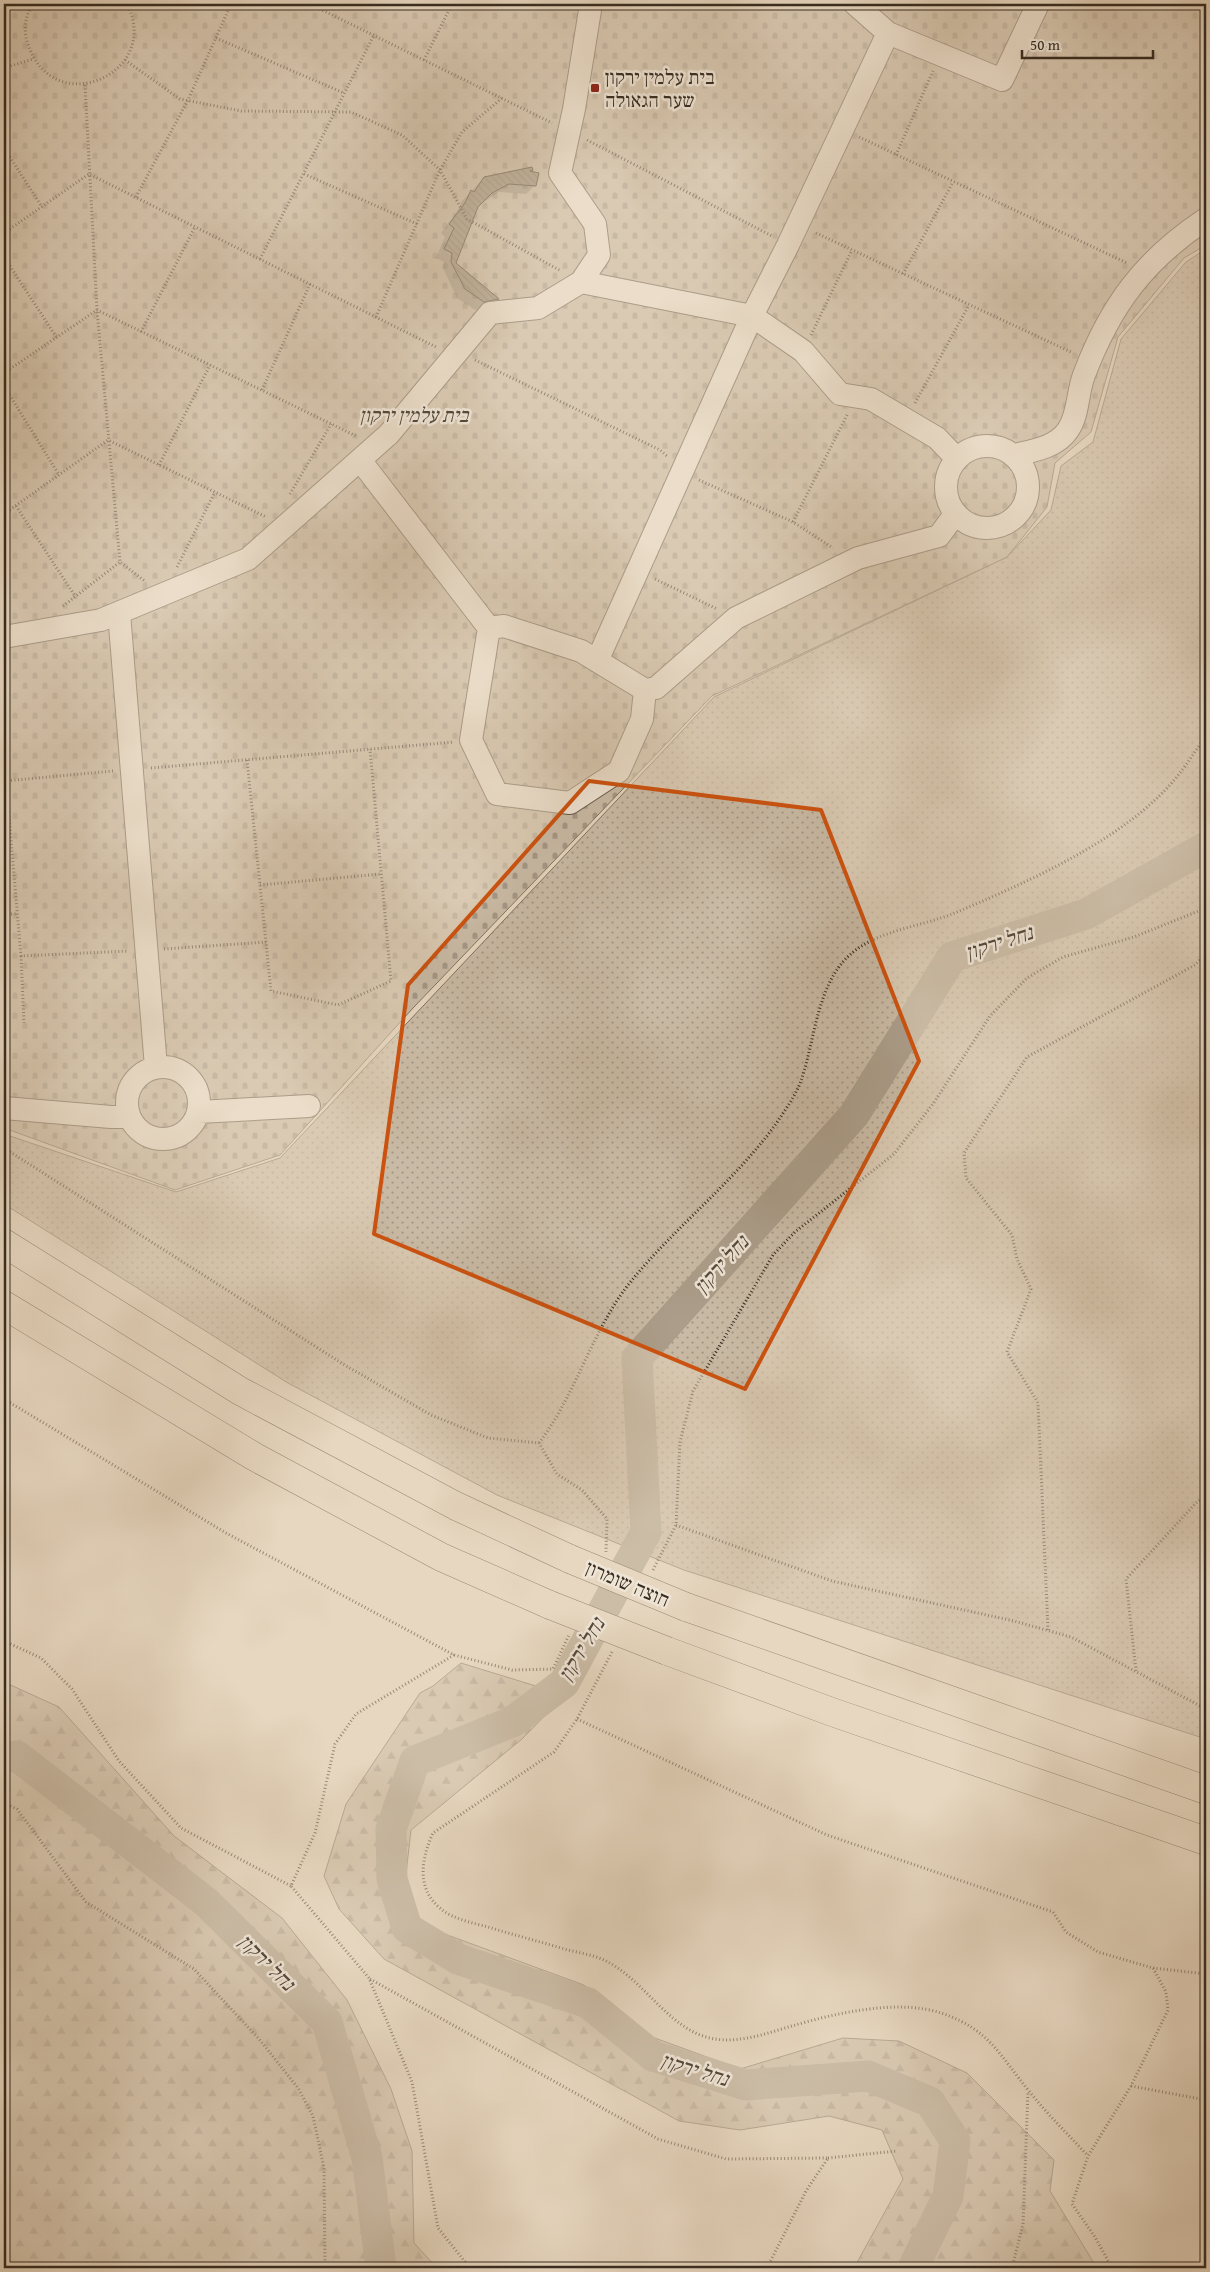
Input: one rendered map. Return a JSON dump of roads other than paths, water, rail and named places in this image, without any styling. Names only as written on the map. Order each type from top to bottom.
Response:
[{"type":"highway","name":"חוצה שומרון","points":[[4,1243],[240,1390],[456,1506],[570,1559],[686,1607],[1206,1790]]},
{"type":"highway","points":[[4,1305],[255,1457],[441,1557],[550,1605],[667,1651],[832,1712],[1206,1841]]},
{"type":"lane","points":[[4,637],[101,620],[248,559],[389,434],[490,313],[538,308],[581,282],[599,255],[595,224],[560,173],[574,109],[591,4]]},
{"type":"lane","points":[[855,4],[888,33],[1002,80],[1038,4]]},
{"type":"lane","points":[[597,661],[752,316],[798,224],[888,33]]},
{"type":"lane","points":[[1014,455],[1046,448],[1068,431],[1076,411],[1080,386],[1089,361],[1106,324],[1126,291],[1158,255],[1206,219]]},
{"type":"lane","points":[[581,282],[752,316],[803,351],[840,394],[871,399],[937,438],[957,459]]},
{"type":"lane","points":[[978,447],[1003,449],[1014,455],[1023,466],[1028,479],[1029,493],[1025,506],[1017,517],[1006,525],[992,529],[978,528],[965,523],[955,514],[947,498],[946,480],[950,469],[957,459],[978,447]]},
{"type":"lane","points":[[368,453],[488,628],[472,740],[497,794],[570,803],[619,771],[642,718],[645,690]]},
{"type":"lane","points":[[488,628],[504,626],[581,651],[645,690],[656,688],[736,618],[852,561],[939,536],[955,514]]},
{"type":"lane","points":[[119,613],[156,1067]]},
{"type":"lane","points":[[156,1067],[169,1067],[182,1072],[193,1082],[200,1098],[199,1112],[192,1125],[183,1134],[170,1139],[157,1139],[145,1135],[135,1127],[129,1117],[126,1104],[128,1091],[135,1080],[144,1072],[156,1067]]},
{"type":"lane","points":[[199,1112],[309,1106]]},
{"type":"lane","points":[[4,1108],[111,1118],[129,1117]]},
{"type":"waterway","name":"נחל ירקון","points":[[913,2268],[948,2196],[955,2141],[930,2102],[868,2076],[746,2085],[653,2056],[588,2003],[458,1959],[407,1928],[392,1879],[391,1829],[415,1761],[512,1722],[564,1683],[646,1532],[637,1358],[854,1115],[952,957],[1086,914],[1206,847]]},
{"type":"waterway","name":"נחל ירקון","points":[[4,1757],[17,1756],[206,1902],[327,2022],[367,2158],[381,2268]]},
{"type":"place","name":"בית עלמין ירקון שער הגאולה","points":[[595,88]]},
{"type":"park label","name":"בית עלמין ירקון","points":[[414,414]]}]
